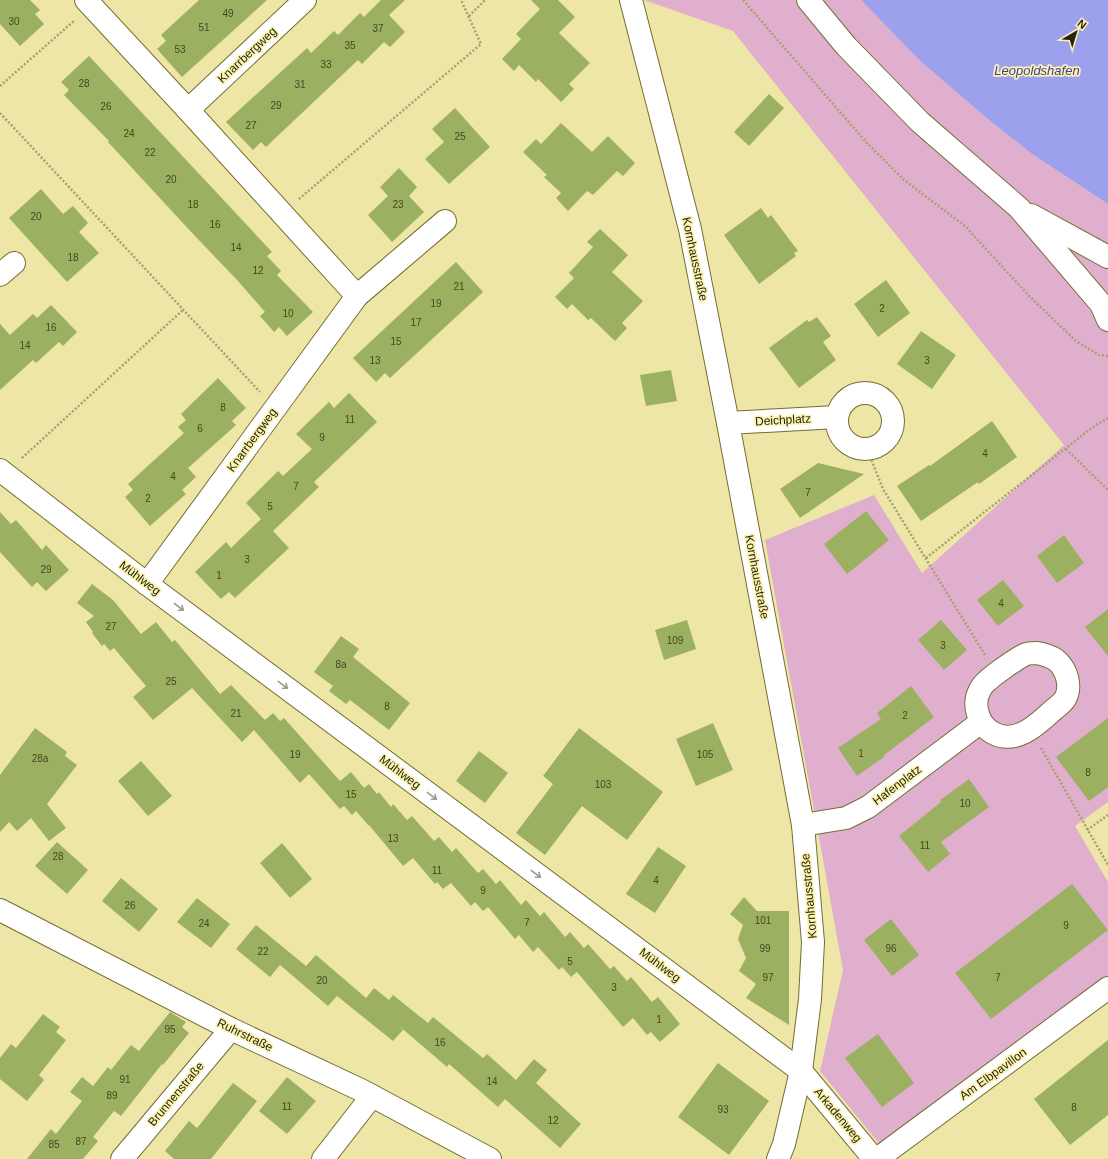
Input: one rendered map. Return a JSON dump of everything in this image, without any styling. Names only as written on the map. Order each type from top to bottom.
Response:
[{"type":"street","name":"Knarrbergweg","points":[[188,110],[305,0]]},
{"type":"street","name":"Kornhausstraße","points":[[631,0],[690,229],[803,824],[813,942],[810,999],[801,1071],[784,1144],[778,1159]]},
{"type":"street","points":[[808,0],[846,46],[920,122],[1019,208],[1101,304],[1108,320]]},
{"type":"street","points":[[89,3],[357,296]]},
{"type":"street","points":[[1019,208],[1108,257]]},
{"type":"street","name":"Knarrbergweg","points":[[147,584],[357,296],[445,221]]},
{"type":"street","points":[[868,392],[885,400],[891,408],[894,418],[890,435],[884,442],[876,447],[867,449],[850,445],[843,438],[838,431],[837,417],[842,403],[849,397],[858,393],[868,392]]},
{"type":"street","name":"Deichplatz","points":[[728,423],[837,417]]},
{"type":"street","name":"Mühlweg","points":[[3,472],[147,584],[801,1071]]},
{"type":"street","points":[[1036,653],[1047,655],[1056,660],[1063,669],[1067,679],[1068,690],[1064,700],[1044,719],[1022,734],[1012,737],[1002,736],[992,733],[981,722],[976,707],[977,697],[981,687],[997,674],[1025,654],[1036,653]]},
{"type":"street","name":"Hafenplatz","points":[[803,824],[846,818],[868,807],[981,722]]},
{"type":"street","name":"Ruhrstraße","points":[[0,910],[231,1029],[372,1096],[490,1159]]},
{"type":"street","name":"Am Elbpavillon","points":[[877,1159],[1108,988]]},
{"type":"street","name":"Brunnenstraße","points":[[122,1159],[231,1029]]},
{"type":"street","name":"Arkadenweg","points":[[801,1071],[874,1159]]},
{"type":"street","points":[[323,1159],[372,1096]]},
{"type":"path","points":[[282,214],[481,44],[461,0]]},
{"type":"path","points":[[469,16],[485,0]]},
{"type":"path","points":[[743,0],[866,142],[904,180],[965,226],[1030,297],[1076,341],[1099,355],[1108,356]]},
{"type":"path","points":[[0,86],[89,3]]},
{"type":"path","points":[[0,113],[276,408]]},
{"type":"path","points":[[3,472],[183,310]]},
{"type":"path","points":[[926,558],[1093,427],[1108,418]]},
{"type":"path","points":[[867,449],[883,489],[997,674]]},
{"type":"path","points":[[1066,449],[1108,490]]},
{"type":"path","points":[[1028,730],[1045,753],[1108,865]]},
{"type":"path","points":[[1087,830],[1108,815]]},
{"type":"shaded area","points":[[644,0],[861,0],[921,62],[989,120],[1032,154],[1108,204],[1108,802],[1075,826],[1108,882],[1108,995],[891,1158],[820,1071],[843,970],[765,540],[874,495],[922,573],[1064,445],[733,31]]},
{"type":"water","name":"Leopoldshafen","points":[[861,0],[1108,0],[1108,204],[1032,154],[989,120],[921,62]]},
{"type":"building","points":[[0,0],[30,0],[40,10],[35,14],[44,24],[20,46],[0,24]]},
{"type":"building","points":[[199,0],[267,0],[182,77],[157,49],[166,41],[161,35]]},
{"type":"building","points":[[381,0],[405,0],[389,15],[405,32],[390,47],[384,42],[362,64],[358,60],[266,147],[261,142],[253,150],[226,122],[307,48],[311,53],[334,31],[338,35],[360,13],[364,17]]},
{"type":"building","points":[[531,0],[558,0],[575,17],[559,33],[590,63],[569,84],[574,89],[561,102],[538,79],[536,82],[519,65],[514,71],[502,59],[521,39],[516,34],[540,9]]},
{"type":"building","points":[[89,56],[272,252],[267,256],[281,271],[277,275],[313,312],[287,336],[279,327],[274,332],[260,316],[265,312],[238,281],[108,142],[109,141],[64,95],[69,90],[61,82]]},
{"type":"building","points":[[769,94],[784,108],[749,146],[734,132]]},
{"type":"building","points":[[455,108],[490,147],[449,184],[425,159],[444,142],[432,129]]},
{"type":"building","points":[[561,123],[592,152],[608,136],[635,163],[623,176],[617,171],[593,195],[587,191],[568,211],[556,198],[561,193],[544,177],[547,175],[523,152],[536,139],[541,144]]},
{"type":"building","points":[[399,168],[417,187],[409,196],[424,212],[392,242],[368,215],[388,196],[380,187]]},
{"type":"building","points":[[41,189],[63,214],[73,206],[88,223],[79,232],[99,253],[67,282],[9,218]]},
{"type":"building","points":[[761,208],[768,218],[771,215],[798,251],[794,253],[796,256],[759,284],[724,235]]},
{"type":"building","points":[[600,229],[628,255],[612,272],[643,301],[622,323],[627,328],[615,341],[591,318],[588,320],[572,304],[567,309],[555,297],[574,278],[569,273],[593,247],[587,242]]},
{"type":"building","points":[[456,262],[483,292],[390,378],[385,373],[376,382],[353,358]]},
{"type":"building","points":[[886,280],[910,313],[878,337],[854,304]]},
{"type":"building","points":[[51,305],[77,332],[63,346],[59,342],[36,363],[33,360],[0,390],[0,324],[10,335],[33,314],[37,318]]},
{"type":"building","points":[[817,317],[831,336],[823,342],[836,360],[799,388],[769,348],[807,320],[809,322]]},
{"type":"building","points":[[921,331],[956,355],[932,389],[897,364]]},
{"type":"building","points":[[671,370],[677,401],[646,406],[640,375]]},
{"type":"building","points":[[218,378],[246,408],[232,421],[236,425],[188,468],[196,477],[182,490],[186,494],[150,526],[125,497],[133,490],[128,484],[184,433],[178,427],[186,420],[181,414]]},
{"type":"building","points":[[349,393],[377,422],[314,482],[319,487],[273,531],[289,548],[235,598],[229,592],[221,599],[195,572],[226,542],[231,548],[261,519],[246,503],[278,471],[283,476],[312,449],[296,434],[329,402],[334,408]]},
{"type":"building","points":[[992,421],[1017,457],[979,484],[978,482],[921,521],[897,486],[929,465],[930,466]]},
{"type":"building","points":[[818,463],[864,474],[800,518],[780,489]]},
{"type":"building","points":[[866,511],[889,540],[847,574],[824,544]]},
{"type":"building","points":[[0,512],[11,524],[16,520],[42,550],[46,545],[69,570],[46,591],[37,582],[32,587],[0,552]]},
{"type":"building","points":[[1064,535],[1084,563],[1057,583],[1037,556]]},
{"type":"building","points":[[1003,580],[1024,606],[998,626],[977,600]]},
{"type":"building","points":[[92,584],[113,600],[141,634],[156,622],[172,642],[175,640],[220,694],[231,685],[265,720],[273,713],[280,721],[284,718],[340,781],[351,772],[364,788],[369,784],[377,794],[379,792],[391,807],[393,804],[407,820],[412,816],[434,841],[439,837],[452,852],[456,848],[478,873],[483,869],[496,884],[500,880],[521,905],[526,900],[540,916],[544,912],[565,937],[570,932],[584,948],[588,944],[610,969],[614,966],[627,981],[631,977],[652,1002],[658,997],[680,1024],[660,1042],[651,1032],[647,1035],[633,1018],[623,1027],[577,972],[571,977],[562,967],[559,970],[538,947],[533,952],[519,935],[515,939],[488,907],[483,911],[475,902],[471,906],[451,883],[443,889],[437,882],[435,884],[413,858],[403,866],[356,811],[352,815],[344,806],[340,809],[309,774],[300,783],[254,730],[242,742],[192,688],[153,720],[133,697],[146,686],[114,648],[110,651],[104,644],[102,646],[86,622],[94,616],[77,603]]},
{"type":"building","points":[[1108,609],[1108,656],[1085,627]]},
{"type":"building","points":[[687,620],[696,649],[664,660],[655,630]]},
{"type":"building","points":[[941,620],[967,650],[944,670],[918,640]]},
{"type":"building","points":[[341,636],[359,649],[353,657],[410,703],[389,730],[350,700],[346,704],[329,691],[333,686],[314,672]]},
{"type":"building","points":[[911,686],[934,717],[883,756],[884,757],[857,776],[838,748],[881,719],[877,713]]},
{"type":"building","points":[[1108,718],[1108,787],[1089,801],[1056,757]]},
{"type":"building","points":[[713,723],[733,770],[696,786],[676,739]]},
{"type":"building","points":[[35,728],[67,752],[65,756],[77,765],[47,804],[66,828],[49,841],[31,818],[17,831],[9,822],[0,832],[0,775]]},
{"type":"building","points":[[579,728],[663,792],[627,840],[582,806],[545,855],[516,833],[553,784],[543,776]]},
{"type":"building","points":[[479,751],[508,773],[485,803],[456,781]]},
{"type":"building","points":[[141,761],[172,796],[148,816],[118,781]]},
{"type":"building","points":[[969,779],[989,807],[941,842],[950,854],[928,872],[899,836],[941,802],[940,800]]},
{"type":"building","points":[[57,842],[88,870],[67,894],[35,866]]},
{"type":"building","points":[[282,843],[312,879],[290,898],[260,863]]},
{"type":"building","points":[[658,847],[686,866],[655,913],[626,894]]},
{"type":"building","points":[[121,878],[158,909],[139,932],[102,901]]},
{"type":"building","points":[[1072,884],[1108,930],[991,1019],[955,973]]},
{"type":"building","points":[[744,897],[757,911],[789,911],[789,1025],[746,998],[756,984],[739,971],[746,958],[738,939],[743,925],[730,914]]},
{"type":"building","points":[[197,898],[230,924],[211,948],[177,922]]},
{"type":"building","points":[[891,919],[919,955],[892,976],[864,940]]},
{"type":"building","points":[[256,925],[306,966],[316,955],[366,998],[374,988],[389,1000],[393,995],[428,1023],[433,1017],[483,1058],[487,1054],[516,1080],[534,1059],[547,1070],[536,1083],[581,1124],[560,1148],[505,1099],[498,1107],[449,1064],[447,1067],[398,1025],[403,1030],[393,1041],[337,996],[328,1006],[280,965],[270,977],[236,949]]},
{"type":"building","points":[[170,1012],[186,1022],[182,1027],[189,1033],[163,1065],[162,1064],[121,1116],[114,1111],[93,1137],[98,1141],[83,1159],[27,1159],[51,1129],[56,1134],[82,1101],[70,1092],[82,1077],[93,1086],[108,1067],[111,1070],[131,1045],[139,1051]]},
{"type":"building","points":[[43,1014],[60,1027],[56,1032],[66,1040],[39,1075],[44,1080],[27,1101],[0,1079],[0,1058],[11,1044],[16,1048]]},
{"type":"building","points":[[878,1034],[914,1083],[882,1107],[845,1058]]},
{"type":"building","points":[[1108,1040],[1108,1115],[1070,1145],[1034,1099]]},
{"type":"building","points":[[718,1063],[769,1101],[729,1155],[678,1117]]},
{"type":"building","points":[[287,1077],[316,1101],[287,1134],[259,1111]]},
{"type":"building","points":[[233,1083],[257,1101],[211,1159],[174,1159],[165,1151],[189,1121],[197,1128]]}]
